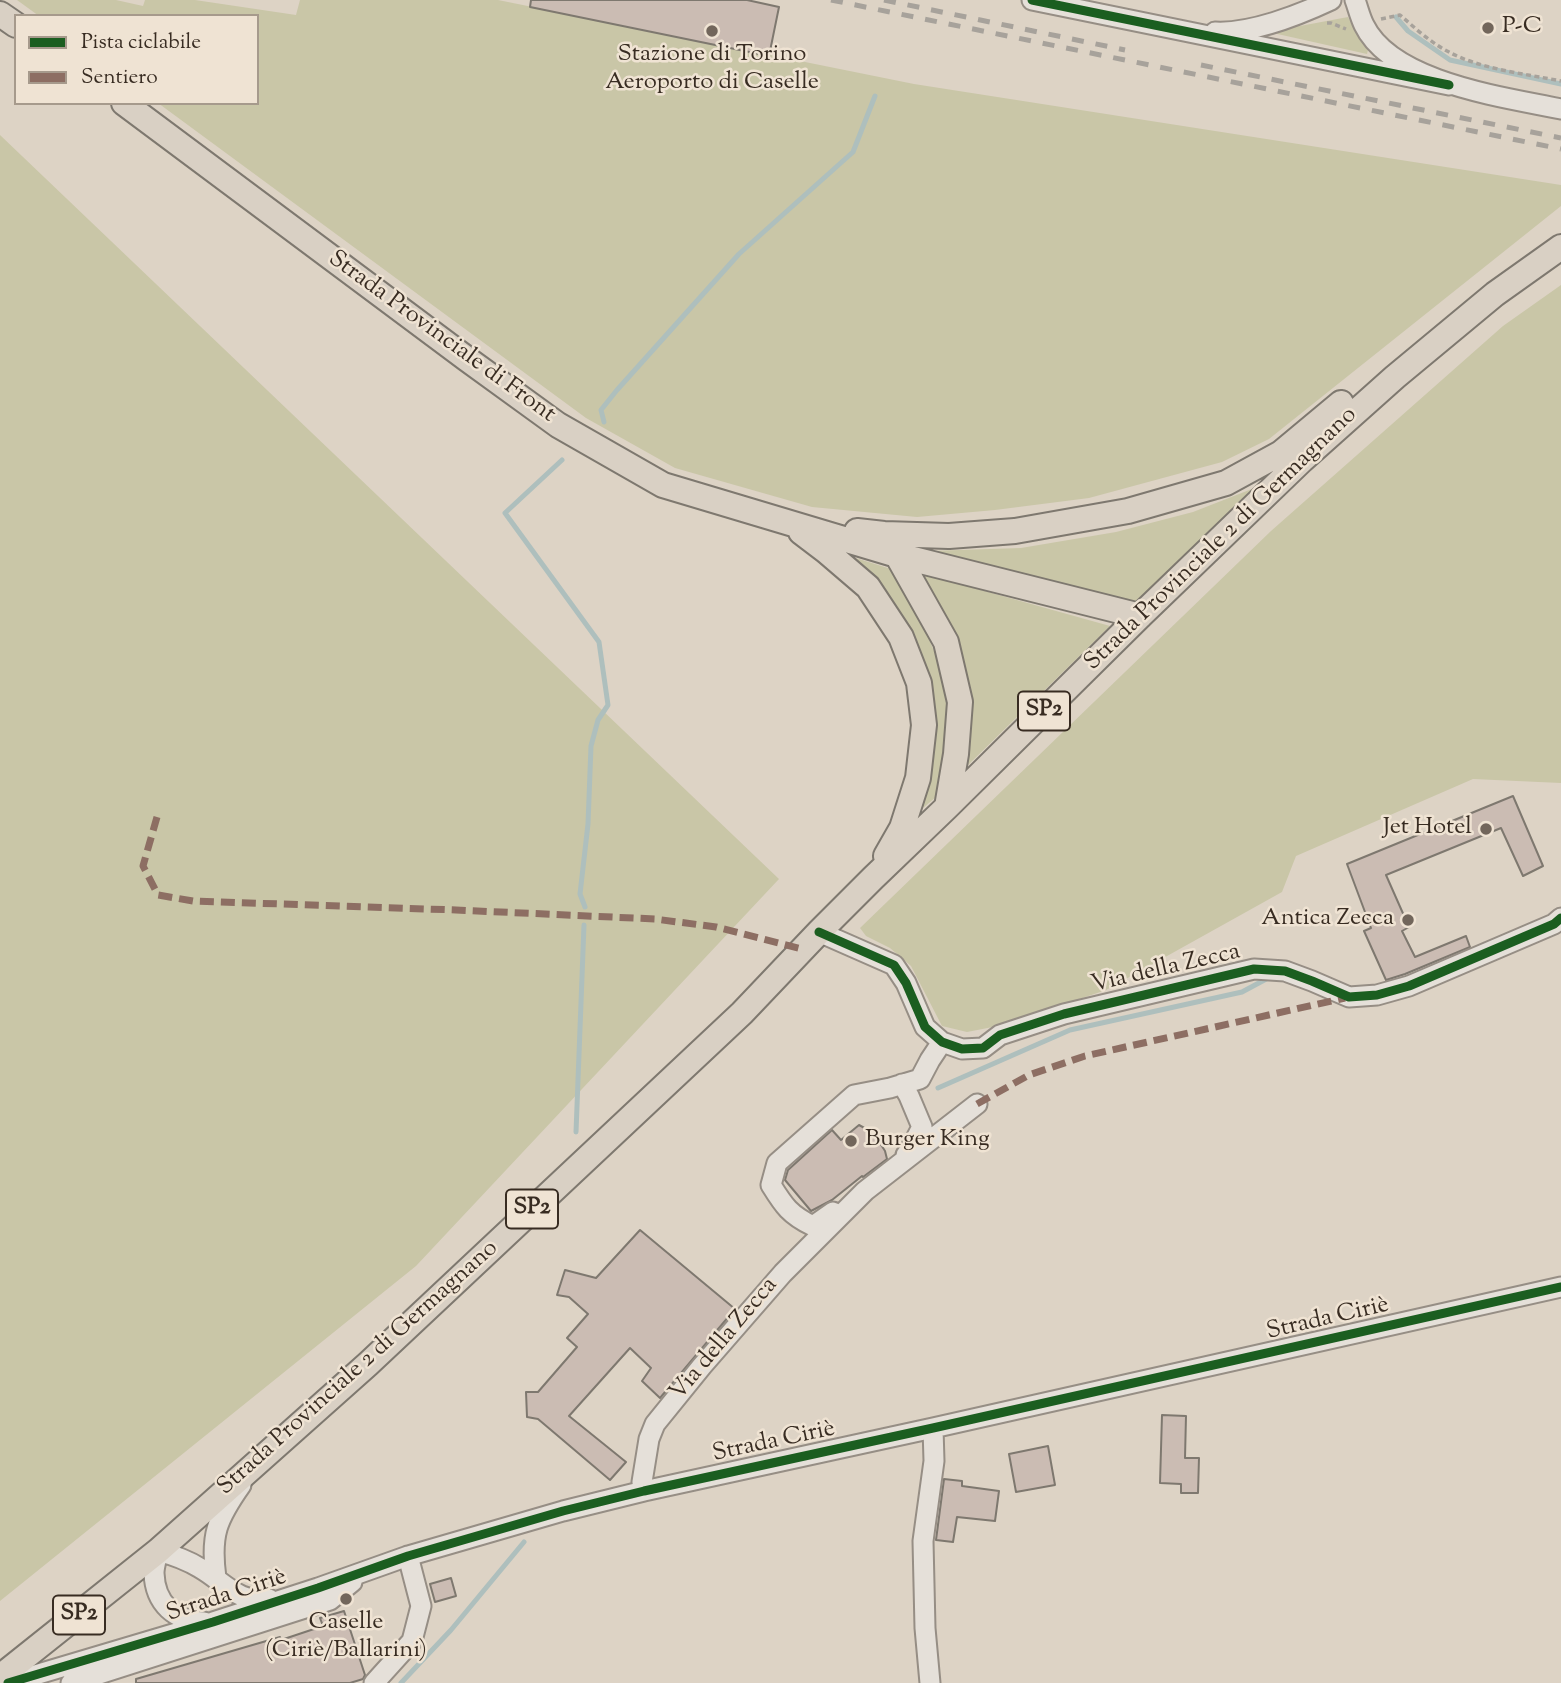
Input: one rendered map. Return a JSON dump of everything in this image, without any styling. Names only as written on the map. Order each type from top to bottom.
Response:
[{"type":"main road","name":"Strada Provinciale di Front","points":[[127,105],[558,425],[663,485],[786,521]]},
{"type":"main road","name":"SP2","points":[[1495,294],[1561,247]]},
{"type":"main road","points":[[786,521],[884,534],[949,536],[1015,531],[1128,512],[1226,483],[1281,453],[1434,327],[1495,294]]},
{"type":"main road","name":"Strada Provinciale 2 di Germagnano","points":[[0,1677],[158,1551],[368,1364],[742,1013],[818,932],[1302,460],[1395,377],[1495,294]]},
{"type":"main road","points":[[786,521],[897,555],[1140,616]]},
{"type":"main road","points":[[786,521],[868,587],[901,636],[919,683],[924,725],[918,778],[902,828],[873,878]]},
{"type":"main road","points":[[897,555],[946,642],[960,702],[956,754],[947,807]]},
{"type":"street","points":[[1032,0],[1561,109]]},
{"type":"street","points":[[1300,14],[1318,0]]},
{"type":"street","points":[[1179,31],[1227,33],[1300,14],[1331,0]]},
{"type":"street","points":[[1355,0],[1364,27],[1382,48],[1404,65],[1449,85]]},
{"type":"street","name":"Via della Zecca","points":[[942,1042],[962,1049],[983,1048],[1000,1035],[1064,1014],[1254,969],[1285,971],[1349,997],[1377,995],[1409,986],[1476,959],[1554,924],[1561,918]]},
{"type":"street","points":[[818,932],[894,965],[906,983],[925,1027],[942,1042],[920,1079],[854,1095],[777,1163],[771,1185],[795,1217],[813,1226],[909,1152],[922,1127],[902,1084]]},
{"type":"street","name":"Via della Zecca","points":[[644,1491],[642,1482],[649,1439],[655,1424],[702,1366],[783,1273],[865,1191],[977,1104]]},
{"type":"street","name":"Strada Ciriè","points":[[8,1683],[214,1622],[408,1556],[563,1511],[1561,1287]]},
{"type":"street","points":[[930,1683],[925,1628],[923,1541],[934,1461],[933,1428]]},
{"type":"street","points":[[216,1578],[215,1538],[221,1515],[256,1463]]},
{"type":"street","points":[[214,1622],[194,1622],[180,1618],[165,1606],[156,1588],[154,1572],[158,1551],[179,1558],[216,1578],[242,1597],[259,1601],[318,1588]]},
{"type":"street","points":[[374,1683],[412,1641],[421,1606],[408,1556]]},
{"type":"street","points":[[71,1683],[330,1600],[365,1572]]},
{"type":"path","points":[[1321,24],[1331,23],[1352,32],[1376,20],[1400,15],[1448,52],[1472,62],[1561,81]]},
{"type":"shaded area","points":[[17,0],[116,0],[143,6],[145,0],[195,0],[296,15],[300,0],[498,0],[914,84],[1561,185],[1561,206],[1269,439],[1222,462],[1089,498],[995,510],[917,517],[812,507],[675,468],[586,418],[161,105],[259,105],[259,14],[36,14]]},
{"type":"shaded area","points":[[1348,17],[1368,50],[1367,54],[1273,33],[1272,29],[1298,21],[1300,26]]},
{"type":"shaded area","points":[[0,135],[779,879],[416,1266],[0,1601]]},
{"type":"shaded area","points":[[1561,285],[1561,783],[1473,779],[1296,856],[1282,892],[1106,990],[1003,1025],[967,1032],[942,1026],[911,966],[890,948],[866,936],[860,928],[1271,531],[1503,326]]},
{"type":"shaded area","points":[[1262,485],[1135,604],[928,551],[1021,548],[1116,532],[1193,512]]},
{"type":"shaded area","points":[[846,555],[891,569],[917,611],[942,670],[946,731],[942,764],[936,797],[917,813],[933,725]]},
{"type":"shaded area","points":[[920,573],[1110,626],[967,766],[970,700]]},
{"type":"building","name":"Stazione di Torino Aeroporto di Caselle","points":[[531,0],[747,0],[779,7],[769,56],[530,7]]},
{"type":"building","points":[[1513,796],[1543,866],[1523,876],[1501,828],[1386,875],[1409,927],[1402,931],[1415,957],[1466,936],[1470,947],[1386,980],[1364,931],[1371,928],[1347,864]]},
{"type":"building","points":[[859,1125],[870,1131],[878,1140],[887,1159],[832,1200],[811,1211],[785,1180],[788,1170],[832,1130],[841,1140]]},
{"type":"building","points":[[640,1230],[735,1309],[660,1398],[642,1381],[651,1368],[630,1348],[569,1416],[626,1462],[610,1480],[538,1419],[527,1417],[526,1392],[538,1392],[577,1347],[567,1338],[588,1314],[569,1297],[557,1295],[565,1270],[596,1278]]},
{"type":"building","points":[[1162,1415],[1186,1416],[1185,1458],[1199,1458],[1198,1493],[1181,1493],[1181,1484],[1160,1483]]},
{"type":"building","points":[[1048,1446],[1055,1485],[1016,1492],[1009,1454]]},
{"type":"building","points":[[944,1479],[962,1481],[962,1486],[999,1491],[995,1521],[957,1517],[953,1542],[936,1540]]},
{"type":"building","points":[[451,1578],[456,1596],[435,1602],[430,1584]]},
{"type":"building","points":[[344,1611],[365,1675],[363,1679],[350,1683],[136,1683],[136,1679],[323,1626],[320,1618]]},
{"type":"waterway","points":[[1396,17],[1408,31],[1450,60],[1561,84]]},
{"type":"waterway","points":[[604,422],[601,410],[617,390],[739,254],[853,152],[875,96]]},
{"type":"waterway","points":[[562,460],[505,513],[599,642],[608,705],[598,720],[591,746],[588,824],[580,894],[585,907]]},
{"type":"waterway","points":[[576,1132],[584,925]]},
{"type":"waterway","points":[[938,1088],[1070,1030],[1242,992],[1270,977]]},
{"type":"waterway","points":[[401,1683],[451,1630],[524,1542]]},
{"type":"railway","points":[[831,0],[1561,149]]},
{"type":"railway","points":[[884,0],[1125,50]]},
{"type":"railway","points":[[1201,65],[1561,138]]},
{"type":"marked path","points":[[157,817],[143,866],[158,895],[193,901],[655,919],[716,927],[802,949]]},
{"type":"marked path","points":[[977,1104],[1029,1075],[1085,1056],[1345,998]]},
{"type":"cycle path","points":[[1032,0],[1449,85]]},
{"type":"cycle path","points":[[819,932],[894,965],[906,983],[925,1027],[942,1042],[962,1049],[983,1048],[1000,1035],[1064,1014],[1254,969],[1285,971],[1349,997],[1377,995],[1409,986],[1554,924],[1561,918]]},
{"type":"cycle path","points":[[8,1683],[213,1622],[408,1556],[563,1511],[1561,1287]]},
{"type":"place","name":"P-C","points":[[1488,28]]},
{"type":"place","name":"Stazione di Torino Aeroporto di Caselle","points":[[712,31]]},
{"type":"place","name":"Jet Hotel","points":[[1486,829]]},
{"type":"place","name":"Antica Zecca","points":[[1408,920]]},
{"type":"place","name":"Burger King","points":[[851,1141]]},
{"type":"place","name":"Caselle (Ciriè/Ballarini)","points":[[346,1599]]}]
